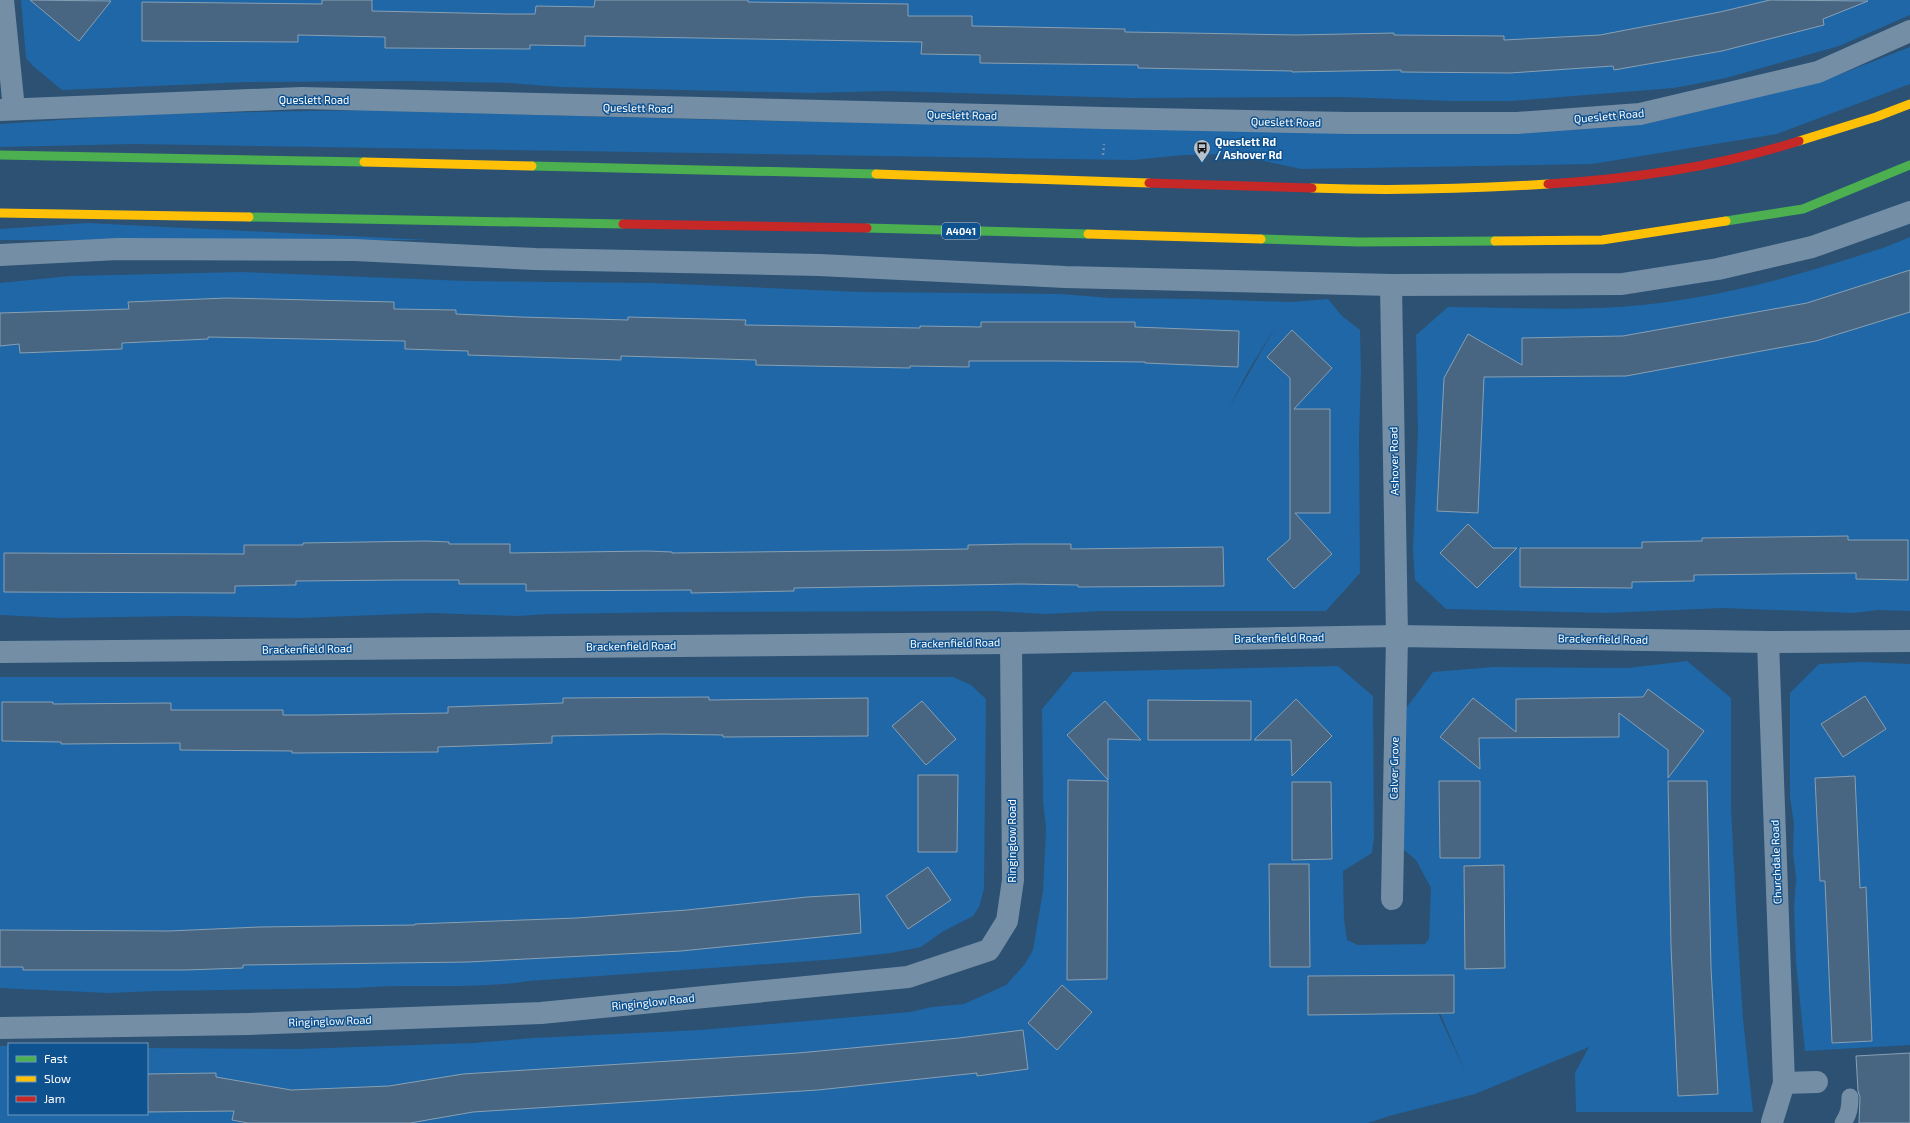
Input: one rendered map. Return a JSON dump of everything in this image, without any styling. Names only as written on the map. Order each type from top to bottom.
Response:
[{"type":"highway","points":[[0,155],[827,172],[1368,190],[1483,188],[1583,182],[1687,169],[1787,145],[1876,117],[1910,104]]},
{"type":"highway","name":"A4041","points":[[0,213],[813,227],[1358,242],[1602,240],[1802,209],[1910,164]]},
{"type":"street","points":[[3,0],[7,109]]},
{"type":"street","name":"Queslett Road","points":[[7,109],[302,98],[1144,119],[1348,123],[1517,123],[1640,114],[1818,72],[1910,31]]},
{"type":"street","points":[[0,255],[118,249],[355,250],[535,259],[818,265],[1065,277],[1391,285],[1622,284],[1718,269],[1812,247],[1910,212]]},
{"type":"street","name":"Ashover Road","points":[[1391,285],[1397,636]]},
{"type":"street","name":"Brackenfield Road","points":[[0,652],[1011,643],[1397,636],[1768,642],[1910,641]]},
{"type":"street","name":"Calver Grove","points":[[1392,899],[1397,636]]},
{"type":"street","name":"Churchdale Road","points":[[1768,642],[1784,1083],[1772,1122]]},
{"type":"street","name":"Ringinglow Road","points":[[0,1028],[249,1024],[541,1013],[908,977],[988,950],[1007,921],[1013,880],[1011,643]]},
{"type":"street","points":[[1784,1083],[1817,1082]]},
{"type":"lane","points":[[1843,1123],[1849,1112],[1850,1097]]},
{"type":"shaded area","points":[[21,0],[1910,0],[1910,15],[1839,46],[1726,78],[1674,88],[1511,101],[1450,101],[1344,97],[1131,98],[887,91],[810,93],[561,87],[508,83],[410,81],[247,82],[62,90],[33,66],[26,58]]},
{"type":"shaded area","points":[[1910,47],[1910,84],[1777,134],[1592,164],[1301,169],[1232,154],[1184,155],[1133,160],[134,144],[0,147],[0,124],[150,114],[367,110],[723,120],[1386,134],[1573,130],[1650,123],[1825,80]]},
{"type":"shaded area","points":[[88,223],[429,240],[0,240],[0,229]]},
{"type":"shaded area","points":[[1910,237],[1910,611],[1878,610],[1854,613],[1723,608],[1607,613],[1446,609],[1415,580],[1413,549],[1418,433],[1416,335],[1448,307],[1580,309],[1660,303],[1720,293],[1780,279],[1875,251]]},
{"type":"shaded area","points":[[241,272],[467,281],[653,283],[861,292],[1060,294],[1111,298],[1291,302],[1328,299],[1342,316],[1360,330],[1360,573],[1326,611],[1103,611],[1046,614],[993,611],[684,612],[551,614],[518,616],[429,613],[301,618],[181,616],[60,618],[0,615],[0,283],[70,276]],"holes":[[[1277,324],[1229,408],[1247,373]]]},
{"type":"shaded area","points":[[1687,661],[1731,698],[1731,808],[1736,907],[1743,1019],[1753,1112],[1576,1112],[1575,1073],[1589,1047],[1475,1094],[1389,1116],[1368,1123],[0,1123],[0,1046],[8,1046],[8,1115],[148,1115],[148,1048],[298,1049],[473,1043],[533,1038],[700,1030],[910,1012],[932,1007],[964,1004],[1006,985],[1025,964],[1033,950],[1043,891],[1046,828],[1043,801],[1042,709],[1073,672],[1338,666],[1373,696],[1374,838],[1372,853],[1343,871],[1344,919],[1347,940],[1358,945],[1425,944],[1429,939],[1431,888],[1416,860],[1404,850],[1402,828],[1404,711],[1433,672],[1493,667],[1628,668]],"holes":[[[1437,1008],[1438,1008],[1466,1074],[1438,1013]]]},
{"type":"shaded area","points":[[1862,662],[1910,664],[1910,1045],[1805,1051],[1796,962],[1794,908],[1796,879],[1793,852],[1794,824],[1790,797],[1790,693],[1819,664]]},
{"type":"shaded area","points":[[0,677],[953,677],[971,685],[986,699],[984,889],[979,907],[973,916],[942,932],[921,947],[891,953],[838,959],[465,986],[401,986],[108,993],[0,988]]},
{"type":"building","points":[[30,0],[111,1],[79,41]]},
{"type":"building","points":[[322,0],[372,0],[372,11],[507,14],[535,14],[536,6],[594,7],[595,0],[748,0],[748,2],[908,4],[908,16],[972,16],[972,26],[1125,29],[1125,32],[1296,35],[1394,33],[1394,35],[1504,36],[1504,40],[1600,35],[1720,12],[1770,0],[1868,1],[1823,19],[1824,25],[1722,51],[1614,70],[1613,66],[1510,73],[1401,72],[1401,70],[1292,72],[1138,68],[1138,65],[980,63],[980,55],[921,54],[922,42],[585,36],[585,46],[530,45],[530,49],[385,48],[385,37],[298,35],[298,42],[142,41],[142,2],[322,4]]},
{"type":"building","points":[[1910,270],[1910,312],[1816,341],[1626,376],[1484,377],[1478,513],[1437,511],[1444,378],[1468,334],[1522,365],[1522,338],[1623,336],[1807,303]]},
{"type":"building","points":[[227,298],[394,302],[394,309],[456,310],[456,314],[521,317],[628,320],[628,317],[746,320],[745,325],[920,328],[920,326],[981,327],[981,322],[1135,322],[1135,327],[1239,331],[1238,367],[1145,362],[1059,361],[969,361],[969,367],[910,366],[910,368],[756,365],[756,360],[621,356],[621,360],[468,355],[468,351],[405,349],[405,341],[208,337],[208,339],[122,343],[122,349],[20,353],[19,344],[0,346],[0,313],[129,309],[128,302]]},
{"type":"building","points":[[1292,330],[1332,368],[1294,409],[1330,409],[1330,513],[1295,513],[1332,554],[1294,589],[1267,559],[1290,539],[1290,378],[1267,357]]},
{"type":"building","points":[[1468,524],[1493,548],[1517,548],[1477,588],[1440,553]]},
{"type":"building","points":[[1848,536],[1848,540],[1908,540],[1908,580],[1856,579],[1856,573],[1694,575],[1694,581],[1632,582],[1632,588],[1520,587],[1520,548],[1642,548],[1642,542],[1702,541],[1702,538]]},
{"type":"building","points":[[449,542],[449,544],[510,544],[510,553],[648,551],[672,553],[968,549],[968,545],[1020,544],[1071,544],[1071,549],[1223,547],[1224,586],[1078,587],[1078,585],[1020,584],[794,588],[794,591],[691,593],[691,590],[526,591],[526,584],[459,584],[459,580],[402,580],[296,581],[296,585],[235,586],[235,593],[4,592],[4,553],[244,554],[244,545],[303,545],[303,543]]},
{"type":"building","points":[[1648,689],[1704,731],[1668,778],[1668,750],[1619,713],[1619,737],[1479,738],[1480,769],[1440,737],[1473,698],[1516,732],[1516,699],[1643,697]]},
{"type":"building","points":[[1865,696],[1886,729],[1843,757],[1821,724]]},
{"type":"building","points":[[709,697],[709,700],[868,698],[868,736],[723,737],[723,735],[662,734],[552,736],[552,743],[438,747],[438,752],[292,753],[292,751],[180,750],[180,743],[61,744],[61,742],[2,741],[2,702],[53,702],[53,704],[171,703],[171,710],[283,710],[283,715],[316,715],[448,713],[448,707],[563,703],[563,698]]},
{"type":"building","points":[[1296,699],[1332,736],[1292,776],[1291,740],[1254,740]]},
{"type":"building","points":[[1148,700],[1251,701],[1251,740],[1148,740]]},
{"type":"building","points":[[922,701],[956,739],[926,765],[892,726]]},
{"type":"building","points":[[1105,701],[1141,740],[1108,739],[1108,780],[1067,735]]},
{"type":"building","points":[[918,775],[958,775],[957,852],[918,852]]},
{"type":"building","points":[[1855,776],[1860,888],[1866,887],[1872,1041],[1832,1043],[1825,881],[1820,881],[1815,778]]},
{"type":"building","points":[[1068,780],[1108,781],[1107,979],[1067,980]]},
{"type":"building","points":[[1439,781],[1480,781],[1480,858],[1440,858]]},
{"type":"building","points":[[1668,781],[1707,781],[1711,968],[1718,1094],[1678,1096],[1671,947]]},
{"type":"building","points":[[1292,782],[1331,782],[1332,859],[1292,860]]},
{"type":"building","points":[[1269,864],[1309,864],[1310,967],[1270,967]]},
{"type":"building","points":[[1504,865],[1505,968],[1465,969],[1464,866]]},
{"type":"building","points":[[928,867],[951,900],[908,929],[886,896]]},
{"type":"building","points":[[859,894],[861,933],[681,951],[468,962],[243,965],[243,968],[185,970],[23,970],[23,967],[0,967],[0,930],[169,931],[259,927],[415,925],[577,918],[687,910],[807,897]]},
{"type":"building","points":[[1454,975],[1454,1013],[1308,1015],[1308,976]]},
{"type":"building","points":[[1062,985],[1092,1012],[1057,1050],[1028,1023]]},
{"type":"building","points":[[1023,1030],[1028,1069],[977,1076],[977,1073],[818,1090],[473,1112],[410,1123],[248,1123],[232,1120],[234,1111],[148,1112],[148,1074],[216,1073],[216,1077],[291,1090],[389,1086],[463,1074],[798,1053],[959,1038]]},
{"type":"building","points":[[1910,1053],[1910,1123],[1859,1123],[1860,1097],[1858,1091],[1856,1056]]},
{"type":"traffic: fast","points":[[0,155],[364,162]]},
{"type":"traffic: fast","points":[[1726,221],[1803,209],[1910,165]]},
{"type":"traffic: fast","points":[[532,166],[876,174]]},
{"type":"traffic: fast","points":[[249,217],[623,224]]},
{"type":"traffic: fast","points":[[867,228],[1088,234]]},
{"type":"traffic: fast","points":[[1261,239],[1358,242],[1495,241]]},
{"type":"traffic: slow","points":[[1799,141],[1876,117],[1910,104]]},
{"type":"traffic: slow","points":[[364,162],[532,166]]},
{"type":"traffic: slow","points":[[876,174],[1149,183]]},
{"type":"traffic: slow","points":[[1312,188],[1430,189],[1548,184]]},
{"type":"traffic: slow","points":[[0,213],[249,217]]},
{"type":"traffic: slow","points":[[1495,241],[1602,240],[1726,221]]},
{"type":"traffic: slow","points":[[1088,234],[1261,239]]},
{"type":"traffic: jam","points":[[1548,184],[1611,179],[1706,165],[1799,141]]},
{"type":"traffic: jam","points":[[1149,183],[1312,188]]},
{"type":"traffic: jam","points":[[623,224],[867,228]]},
{"type":"place","name":"Queslett Rd / Ashover Rd","points":[[1202,163]]}]
